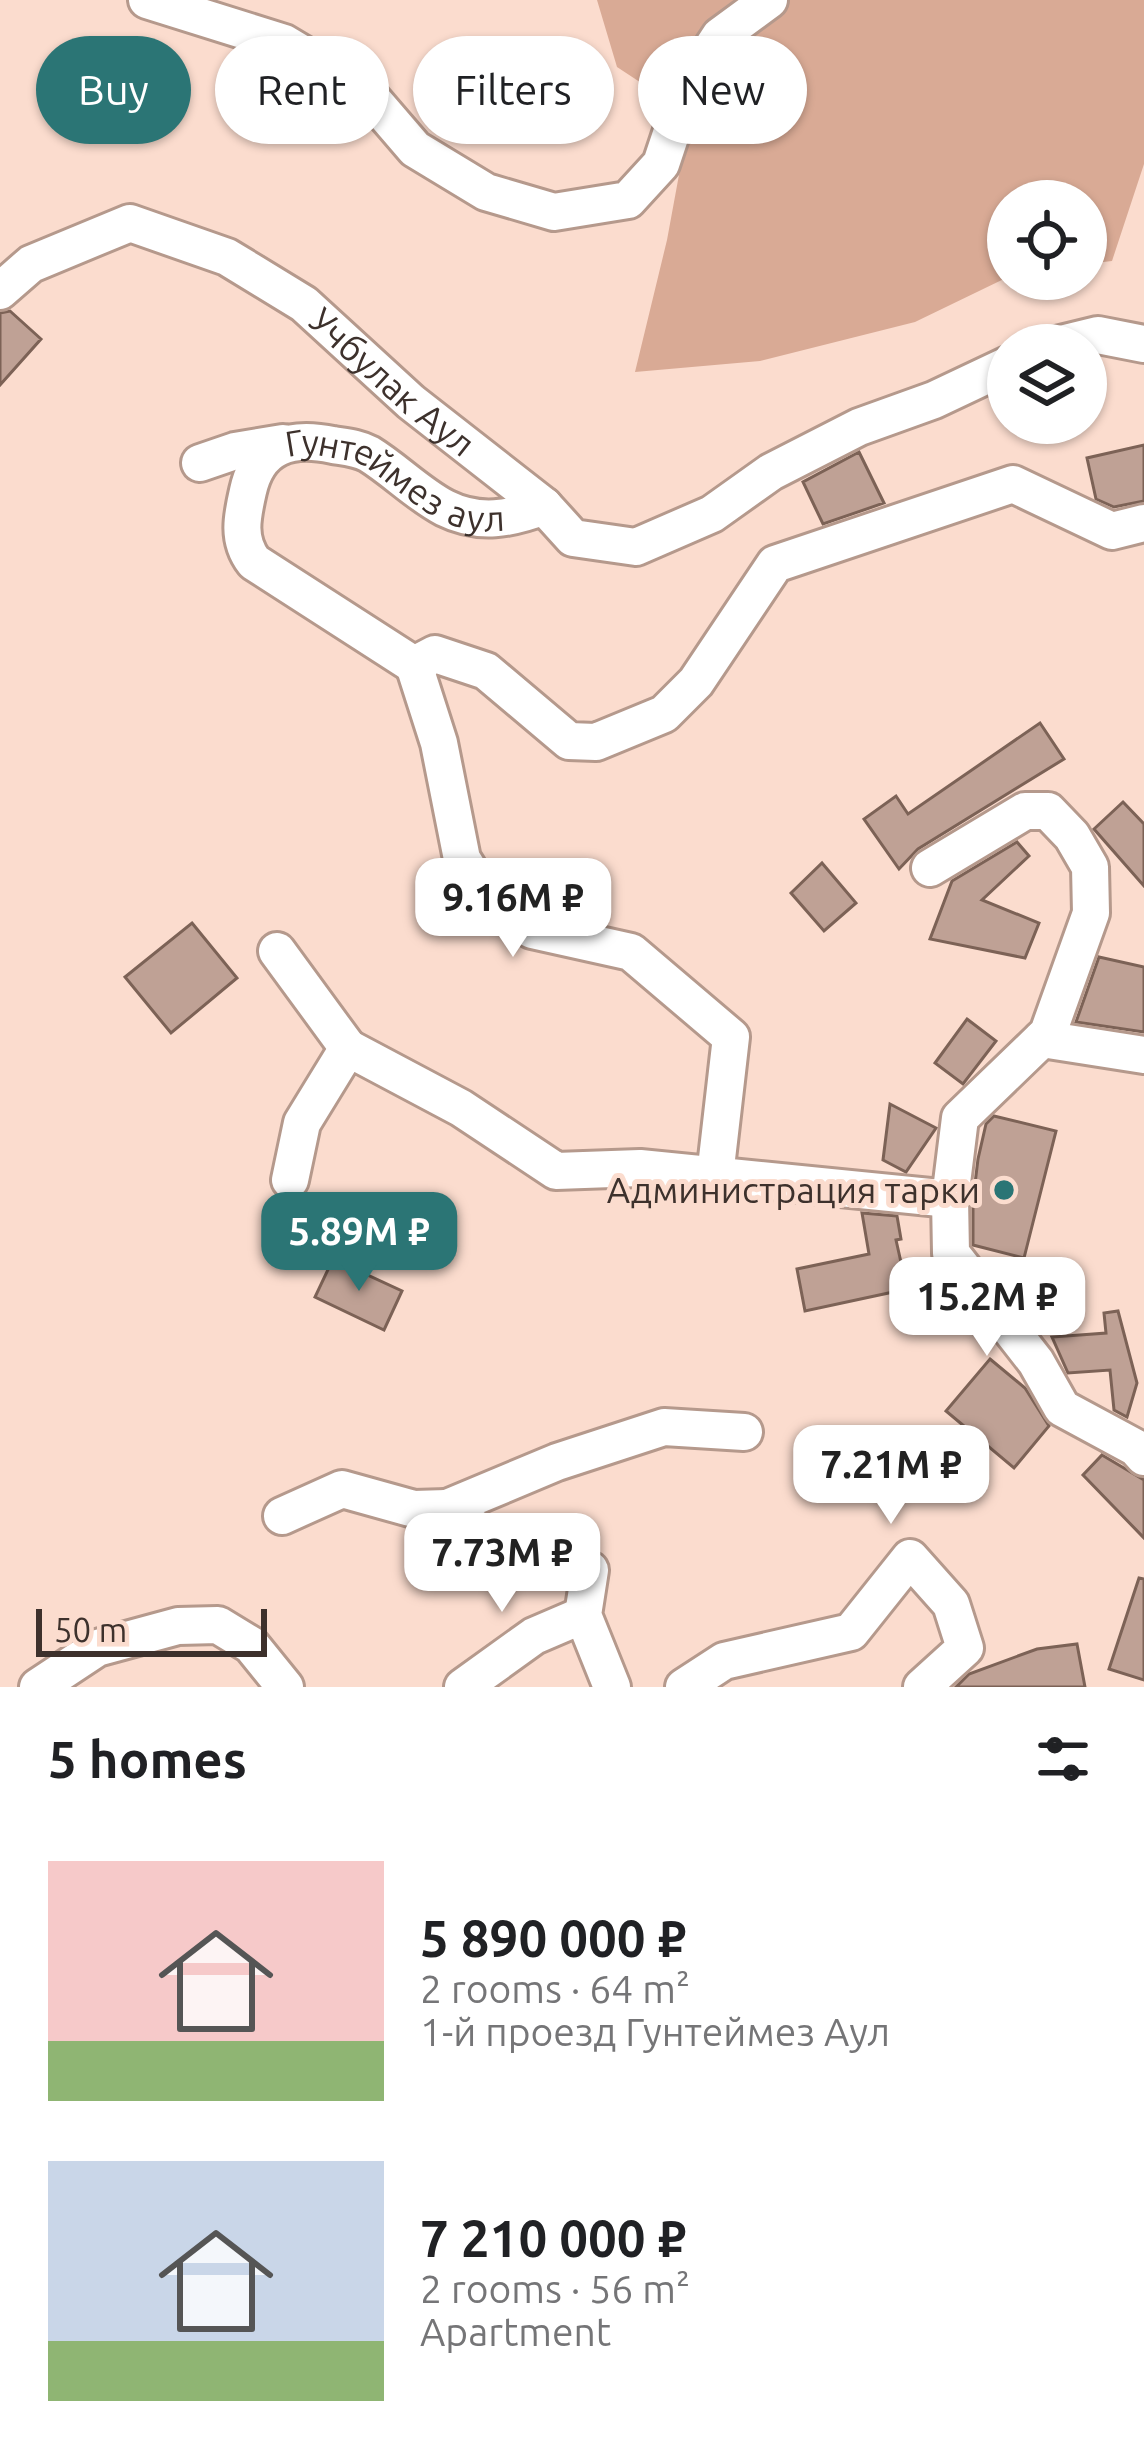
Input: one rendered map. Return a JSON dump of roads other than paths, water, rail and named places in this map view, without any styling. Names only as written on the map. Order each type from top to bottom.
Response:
[{"type":"street","points":[[147,0],[284,44],[366,92],[415,149],[486,192],[554,212],[628,200],[661,164],[687,86],[719,37],[769,0]]},
{"type":"street","name":"Учбулак Аул","points":[[0,291],[31,264],[130,223],[227,257],[304,304],[411,402],[544,506],[573,538],[636,547],[712,514],[771,472],[859,427],[987,375]]},
{"type":"street","points":[[1107,337],[1144,344]]},
{"type":"street","points":[[200,463],[286,442]]},
{"type":"street","name":"Гунтеймез аул","points":[[414,665],[254,562],[245,550],[243,515],[250,478],[259,462],[286,442],[323,442],[364,451],[447,509],[499,520],[544,506]]},
{"type":"street","points":[[716,1176],[731,1037],[631,952],[532,930],[491,905],[462,860],[439,743],[414,665],[435,654],[486,671],[568,741],[596,742],[664,714],[696,682],[775,564],[1013,484],[1112,531],[1144,523]]},
{"type":"street","points":[[930,868],[1025,811],[1048,812],[1072,836],[1090,867],[1090,914],[1048,1033],[960,1118],[950,1198],[951,1253],[1036,1362],[1062,1408],[1144,1456]]},
{"type":"street","points":[[277,951],[349,1048],[461,1108],[556,1171],[640,1168],[950,1198]]},
{"type":"street","points":[[1042,1039],[1144,1055]]},
{"type":"street","points":[[290,1180],[302,1123],[349,1048]]},
{"type":"street","points":[[282,1516],[342,1489],[414,1509],[447,1508],[557,1462],[664,1427],[744,1432]]},
{"type":"street","points":[[447,1508],[493,1541],[590,1570],[583,1616],[612,1687]]},
{"type":"street","points":[[684,1687],[724,1661],[851,1632],[910,1558],[951,1604],[964,1648],[922,1687]]},
{"type":"street","points":[[463,1687],[534,1636],[583,1616]]},
{"type":"street","points":[[38,1687],[97,1648],[178,1626],[218,1625],[251,1645],[285,1687]]},
{"type":"place","name":"Администрация тарки","points":[[1004,1190]]}]
